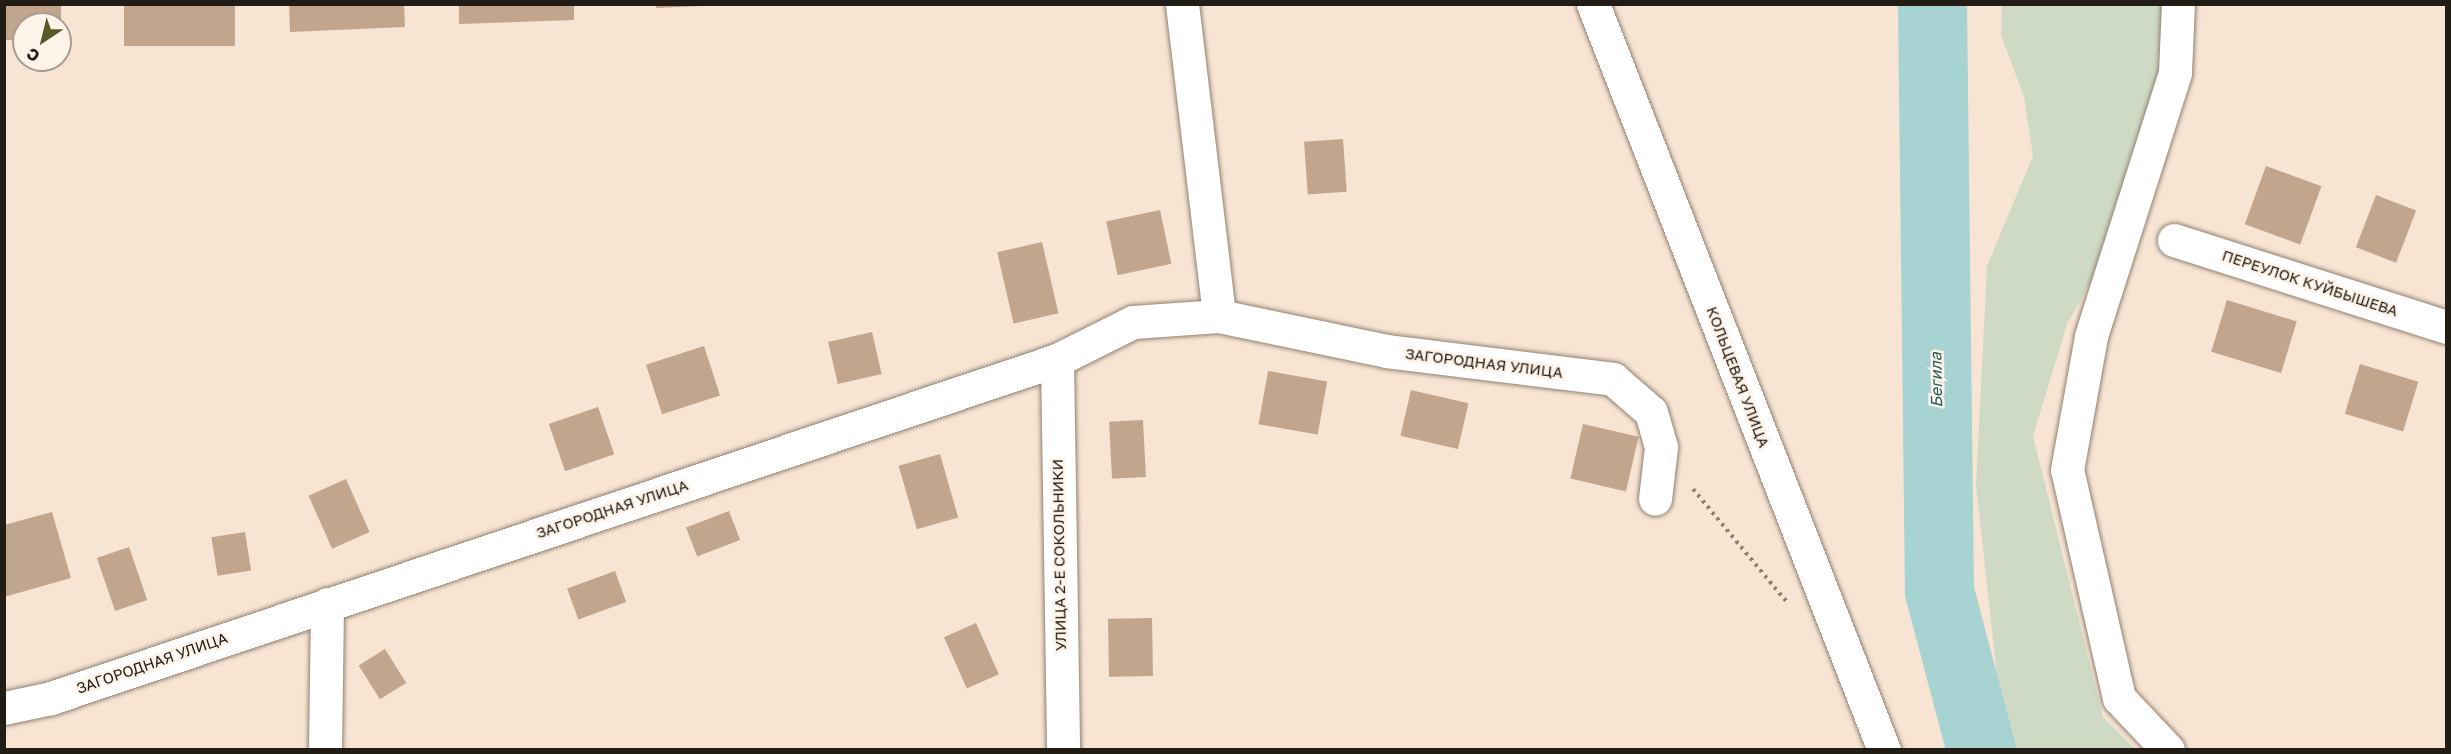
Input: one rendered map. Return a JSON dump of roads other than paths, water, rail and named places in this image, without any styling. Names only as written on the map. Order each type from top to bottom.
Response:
[{"type":"street","points":[[1182,4],[1219,316]]},
{"type":"street","name":"КОЛЬЦЕВАЯ УЛИЦА","points":[[1593,4],[1884,750]]},
{"type":"street","points":[[2168,750],[2119,698],[2067,470],[2091,336],[2175,72],[2178,4]]},
{"type":"street","name":"ПЕРЕУЛОК КУЙБЫШЕВА","points":[[2174,240],[2446,327]]},
{"type":"street","name":"ЗАГОРОДНАЯ УЛИЦА","points":[[4,708],[51,698],[1058,360],[1133,322],[1219,316],[1386,351],[1613,379],[1651,412],[1661,447],[1655,499]]},
{"type":"street","name":"УЛИЦА 2-Е СОКОЛЬНИКИ","points":[[1058,360],[1063,750]]},
{"type":"street","points":[[326,750],[327,604]]},
{"type":"waterway","name":"Бегила","points":[[1932,4],[1939,591],[1981,750]]}]
